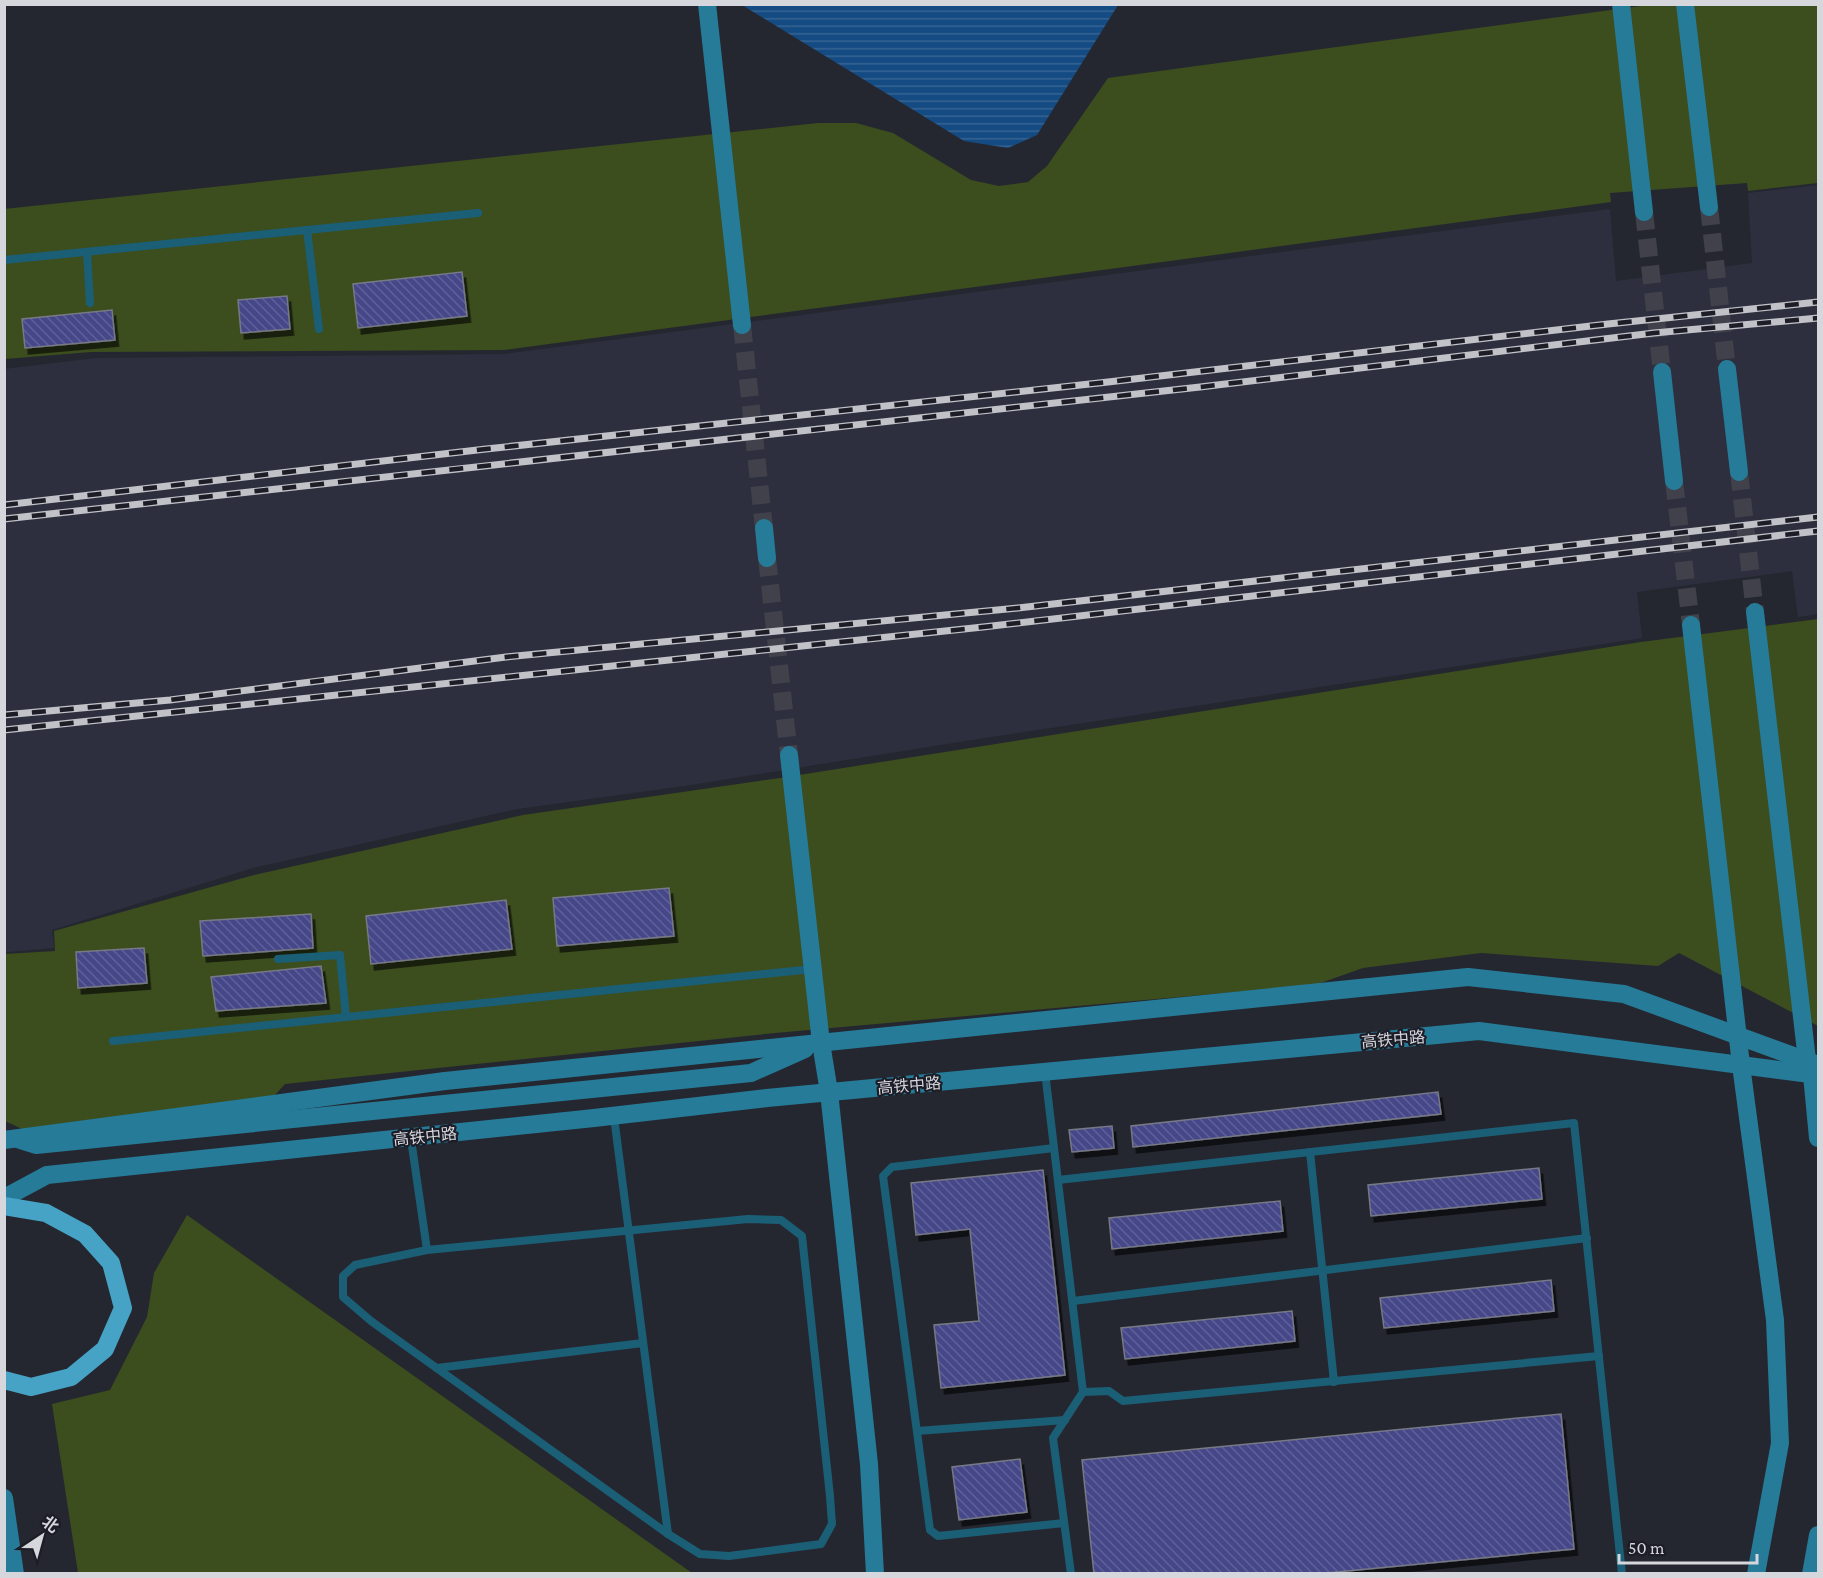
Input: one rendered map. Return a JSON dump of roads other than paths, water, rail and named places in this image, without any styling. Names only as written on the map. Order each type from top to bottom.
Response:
[{"type":"highway","points":[[4,1206],[46,1213],[85,1234],[111,1263],[123,1308],[105,1348],[71,1377],[31,1387],[4,1380]]},
{"type":"street","points":[[707,4],[741,325]]},
{"type":"street","points":[[1620,4],[1644,212]]},
{"type":"street","points":[[1685,4],[1709,207]]},
{"type":"street","points":[[1727,369],[1739,472]]},
{"type":"street","points":[[1662,372],[1674,481]]},
{"type":"street","points":[[764,528],[767,558]]},
{"type":"street","points":[[1755,612],[1814,1069],[1818,1138]]},
{"type":"street","points":[[1691,625],[1737,1035],[1775,1320],[1780,1443],[1756,1574]]},
{"type":"street","points":[[789,755],[821,1043],[829,1092],[869,1464],[875,1574]]},
{"type":"street","name":"高铁中路","points":[[4,1140],[445,1082],[1468,977],[1624,994],[1737,1035],[1814,1069]]},
{"type":"street","name":"高铁中路","points":[[4,1198],[46,1175],[829,1092],[1479,1031],[1741,1065],[1814,1069]]},
{"type":"street","name":"高铁中路","points":[[4,1135],[36,1144],[751,1073],[821,1043]]},
{"type":"street","points":[[4,1498],[15,1574]]},
{"type":"street","points":[[1810,1574],[1818,1534]]},
{"type":"lane","points":[[4,260],[478,213]]},
{"type":"lane","points":[[307,230],[319,329]]},
{"type":"lane","points":[[87,252],[90,303]]},
{"type":"lane","points":[[278,959],[340,955],[346,1017]]},
{"type":"lane","points":[[113,1041],[813,969]]},
{"type":"lane","points":[[1045,1072],[1083,1392],[1053,1438],[1071,1574]]},
{"type":"lane","points":[[614,1116],[668,1534]]},
{"type":"lane","points":[[1058,1180],[1574,1123],[1622,1574]]},
{"type":"lane","points":[[411,1137],[427,1250]]},
{"type":"lane","points":[[1054,1148],[892,1167],[883,1176],[930,1530],[938,1536],[1064,1522]]},
{"type":"lane","points":[[1310,1152],[1334,1382]]},
{"type":"lane","points":[[770,1219],[781,1220],[802,1236],[832,1524],[821,1544],[729,1556],[700,1554],[668,1534],[436,1368],[371,1321],[343,1297],[343,1276],[355,1265],[427,1250],[628,1230],[770,1219]]},
{"type":"lane","points":[[1073,1301],[1587,1238]]},
{"type":"lane","points":[[436,1368],[643,1344]]},
{"type":"lane","points":[[1083,1392],[1109,1391],[1123,1401],[1599,1356]]},
{"type":"lane","points":[[917,1431],[1065,1420]]},
{"type":"water","points":[[742,5],[1118,5],[1037,135],[1008,148],[964,141]]},
{"type":"tunnel","points":[[1709,207],[1727,369]]},
{"type":"tunnel","points":[[1644,212],[1662,372]]},
{"type":"tunnel","points":[[742,325],[764,528]]},
{"type":"tunnel","points":[[1739,472],[1755,612]]},
{"type":"tunnel","points":[[1674,481],[1691,625]]},
{"type":"tunnel","points":[[767,558],[789,755]]},
{"type":"railway","points":[[4,505],[486,449],[1818,302]]},
{"type":"railway","points":[[4,519],[1200,387],[1654,333],[1818,318]]},
{"type":"railway","points":[[4,715],[170,700],[506,657],[1018,608],[1818,517]]},
{"type":"railway","points":[[4,730],[983,627],[1818,531]]}]
